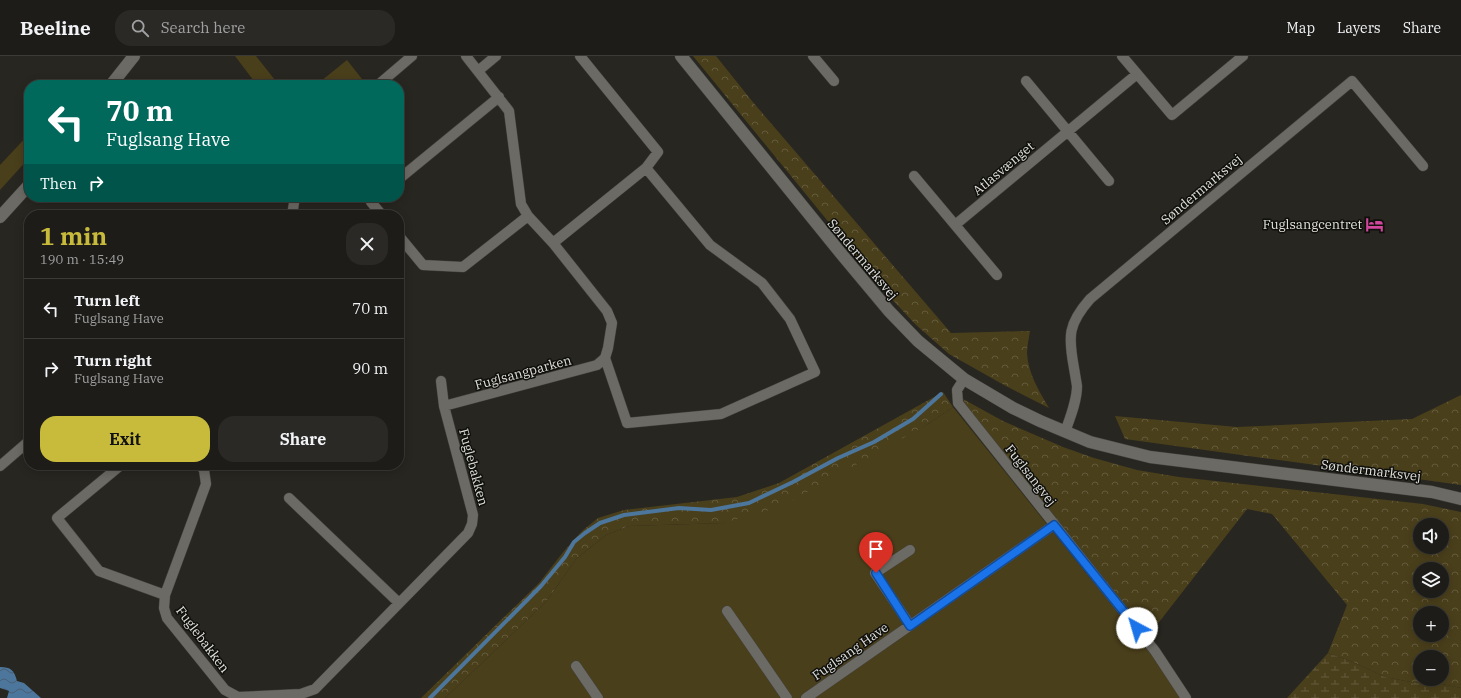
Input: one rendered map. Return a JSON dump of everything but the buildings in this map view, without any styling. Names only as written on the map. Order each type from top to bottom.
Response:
[{"type":"street","points":[[115,80],[134,56]]},
{"type":"street","points":[[384,80],[412,56]]},
{"type":"street","points":[[466,56],[499,96],[509,111],[521,204],[528,216],[553,243],[607,311],[612,323],[605,358],[627,423],[721,414],[815,372],[790,319],[762,283],[710,245],[646,168]]},
{"type":"street","points":[[478,71],[496,56]]},
{"type":"street","points":[[553,243],[646,168],[658,152],[580,56]]},
{"type":"street","name":"Søndermarksvej","points":[[681,56],[889,311],[918,341],[964,379],[1013,408],[1090,442],[1150,457],[1432,492],[1461,499]]},
{"type":"street","points":[[813,56],[834,82]]},
{"type":"street","points":[[1122,56],[1172,116],[1231,60],[1243,56]]},
{"type":"street","name":"Atlasvænget","points":[[955,225],[1136,74]]},
{"type":"street","points":[[1026,81],[1109,181]]},
{"type":"street","name":"Søndermarksvej","points":[[1065,432],[1072,414],[1077,387],[1070,347],[1071,332],[1079,312],[1090,299],[1352,81],[1423,166]]},
{"type":"street","points":[[404,175],[499,96]]},
{"type":"street","points":[[914,176],[997,275]]},
{"type":"street","points":[[0,217],[24,191]]},
{"type":"street","points":[[371,202],[378,210]]},
{"type":"street","points":[[404,242],[423,265],[463,267],[528,216]]},
{"type":"street","name":"Fuglsangparken","points":[[444,406],[597,364],[605,358]]},
{"type":"street","name":"Fuglsangvej","points":[[964,379],[957,390],[958,403],[1155,651],[1186,698]]},
{"type":"street","name":"Fuglebakken","points":[[204,470],[206,484],[165,595],[164,608],[167,618],[230,696],[301,696],[315,689],[468,533],[472,524],[473,515],[444,406],[441,381]]},
{"type":"street","points":[[0,466],[24,445]]},
{"type":"street","name":"Fuglebakken","points":[[114,470],[57,518],[99,571],[165,595]]},
{"type":"street","points":[[289,498],[399,604]]},
{"type":"street","name":"Fuglsang Have","points":[[806,698],[1054,525]]},
{"type":"street","name":"Fuglsang Have","points":[[910,550],[876,573],[910,626]]},
{"type":"street","points":[[727,611],[787,698]]},
{"type":"street","points":[[576,666],[598,698]]},
{"type":"green space","points":[[235,56],[256,56],[275,80],[253,80]]},
{"type":"green space","points":[[693,56],[716,56],[752,101],[951,333],[1030,331],[1027,353],[1029,368],[1041,395],[1049,408],[949,354],[915,324],[889,296]]},
{"type":"green space","points":[[347,60],[362,79],[361,80],[322,80]]},
{"type":"green space","points":[[24,139],[24,164],[0,190],[0,165]]},
{"type":"green space","points":[[943,392],[953,407],[928,424],[783,506],[723,523],[629,526],[606,535],[576,559],[546,602],[445,698],[421,698],[539,583],[582,531],[598,518],[624,510],[737,497],[779,483]]},
{"type":"green space","points":[[1461,395],[1461,485],[1125,439],[1115,416],[1237,427],[1412,419]]},
{"type":"green space","points":[[963,399],[1003,421],[1063,447],[1094,458],[1137,470],[1179,477],[1423,504],[1461,512],[1461,688],[1449,685],[1449,650],[1413,650],[1413,682],[1385,677],[1353,662],[1328,653],[1347,605],[1272,514],[1247,509],[1149,635],[967,409]]},
{"type":"green space","points":[[953,407],[1151,654],[1180,698],[445,698],[546,602],[576,559],[606,535],[629,526],[723,523],[928,424]]},
{"type":"green space","points":[[1328,653],[1353,662],[1385,677],[1413,682],[1413,686],[1449,685],[1461,688],[1461,698],[1287,698]]},
{"type":"water","points":[[0,667],[12,670],[17,681],[24,683],[41,698],[7,698],[9,691],[0,688]]},
{"type":"waterway","points":[[430,698],[541,586],[565,557],[574,542],[600,523],[624,515],[679,508],[711,510],[749,503],[838,458],[874,442],[913,419],[941,394]]},
{"type":"place","name":"Fuglsangcentret","points":[[1375,224]]},
{"type":"route","points":[[876,573],[910,626],[1054,525],[1137,628]]}]
